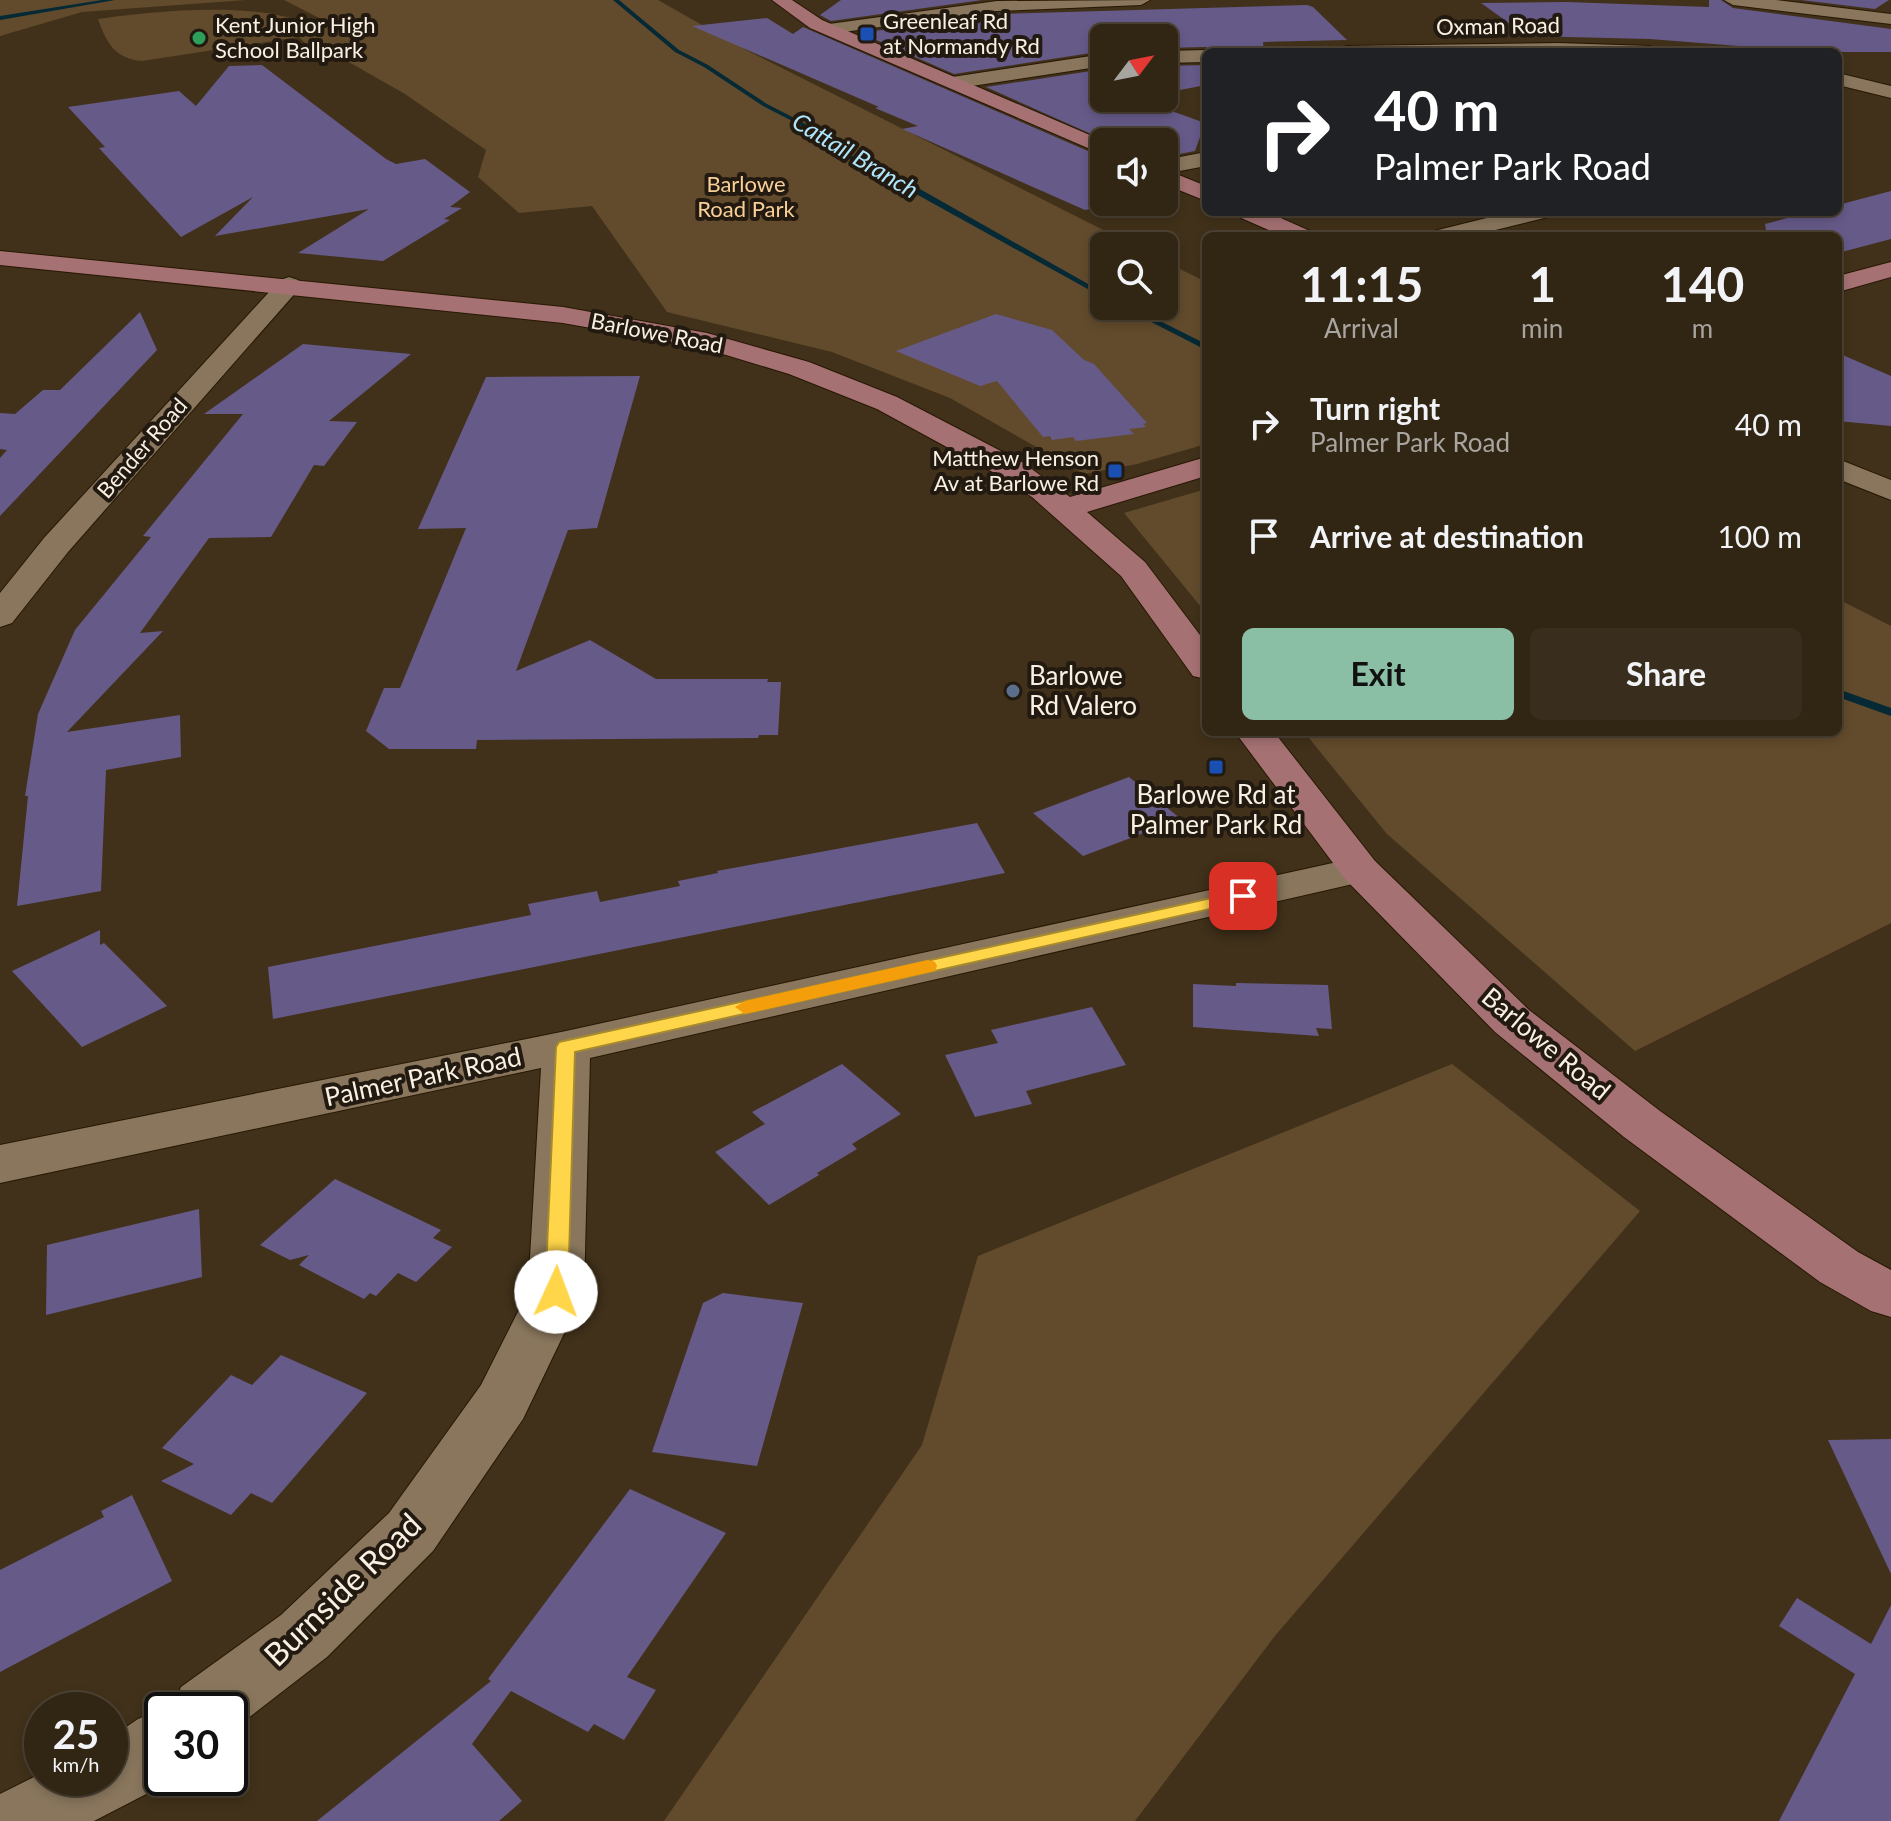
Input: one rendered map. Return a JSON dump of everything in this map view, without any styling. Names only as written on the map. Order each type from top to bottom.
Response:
[{"type":"street","points":[[781,0],[816,24],[1090,143]]},
{"type":"street","points":[[829,29],[997,6],[1141,0]]},
{"type":"street","points":[[1733,0],[1891,19]]},
{"type":"street","points":[[1178,57],[1202,56]]},
{"type":"street","points":[[952,83],[1090,62]]},
{"type":"street","points":[[1842,80],[1891,92]]},
{"type":"street","points":[[1178,164],[1202,160]]},
{"type":"street","points":[[1178,182],[1202,192]]},
{"type":"street","points":[[1256,216],[1293,232]]},
{"type":"street","points":[[1458,232],[1524,216]]},
{"type":"street","name":"Barlowe Road","points":[[0,258],[548,313],[707,341],[799,368],[887,403],[1011,469],[1066,508],[1133,569],[1202,663]]},
{"type":"street","points":[[1842,283],[1891,269]]},
{"type":"street","name":"Bender Road","points":[[0,616],[56,545],[289,285]]},
{"type":"street","points":[[1066,508],[1202,467]]},
{"type":"street","points":[[1842,470],[1890,489]]},
{"type":"street","name":"Barlowe Road","points":[[1257,736],[1360,870],[1512,1021],[1642,1124],[1772,1219],[1839,1267],[1891,1296]]},
{"type":"street","name":"Palmer Park Road","points":[[0,1164],[566,1047],[1360,870]]},
{"type":"street","name":"Burnside Road","points":[[229,1692],[304,1636],[411,1532],[502,1402],[556,1292],[566,1047]]},
{"type":"street","points":[[20,1821],[70,1796]]},
{"type":"green space","points":[[0,0],[246,0],[82,12],[0,36]]},
{"type":"green space","name":"Barlowe Road Park","points":[[284,0],[658,0],[746,50],[1107,232],[1090,232],[1090,320],[1178,320],[1178,268],[1202,280],[1202,445],[1137,464],[1084,474],[950,398],[832,352],[667,312],[592,206],[519,213],[478,177],[486,150],[405,94],[347,61],[317,55],[299,37],[142,61],[118,53],[104,35],[98,19],[148,13],[236,10],[290,18],[311,26],[323,20]]},
{"type":"green space","points":[[1202,490],[1202,608],[1124,513]]},
{"type":"green space","points":[[1842,601],[1891,626],[1891,923],[1635,1051],[1387,834],[1307,736],[1842,736]]},
{"type":"green space","points":[[1452,1064],[1640,1211],[1274,1637],[1135,1821],[664,1821],[922,1445],[978,1256]]},
{"type":"building","points":[[841,0],[982,0],[831,21],[820,15]]},
{"type":"building","points":[[1709,0],[1721,0],[1733,8],[1891,29],[1891,52],[1842,52],[1842,48],[1764,48],[1650,39],[1527,36],[1481,3],[1566,2],[1709,7]]},
{"type":"building","points":[[1801,0],[1889,0],[1875,9]]},
{"type":"building","points":[[1307,5],[1313,7],[1347,40],[1263,42],[1264,48],[1178,48],[1178,24],[1090,24],[1090,53],[954,74],[860,33],[997,14]]},
{"type":"building","points":[[767,18],[793,34],[803,27],[1090,152],[1090,209],[1085,210],[902,129],[918,126],[692,26]]},
{"type":"building","points":[[262,65],[386,159],[396,164],[425,159],[470,192],[450,207],[462,208],[444,219],[450,220],[383,261],[298,253],[369,209],[215,236],[253,197],[181,237],[99,148],[105,147],[68,107],[179,91],[196,106],[229,66]]},
{"type":"building","points":[[1202,65],[1202,86],[1178,90],[1178,66]]},
{"type":"building","points":[[1090,71],[1090,112],[1174,112],[1202,122],[1195,151],[1178,154],[1178,128],[1090,128],[1090,134],[986,87]]},
{"type":"building","points":[[1891,191],[1891,239],[1842,252],[1842,232],[1766,232],[1765,224],[1795,216],[1842,216],[1842,204]]},
{"type":"building","points":[[140,312],[157,350],[0,516],[0,458],[7,450],[0,449],[0,413],[15,414],[43,390],[60,390]]},
{"type":"building","points":[[996,314],[1052,330],[1084,360],[1094,364],[1147,423],[1143,424],[1146,427],[1129,429],[1134,434],[1076,441],[1073,437],[1052,440],[1050,436],[1043,437],[997,381],[980,386],[896,351]]},
{"type":"building","points":[[303,344],[411,354],[329,421],[357,422],[324,466],[314,465],[271,537],[209,538],[140,633],[163,631],[67,732],[180,715],[181,757],[106,770],[101,891],[17,906],[28,796],[25,796],[38,714],[75,630],[151,537],[143,536],[243,414],[204,414]]},
{"type":"building","points":[[1842,355],[1891,376],[1891,426],[1842,421]]},
{"type":"building","points":[[640,376],[597,528],[568,530],[516,671],[590,640],[656,679],[768,679],[767,682],[781,682],[778,735],[759,735],[758,738],[477,740],[476,749],[389,749],[366,731],[384,688],[400,688],[466,528],[418,529],[486,377]]},
{"type":"building","points":[[1129,777],[1181,819],[1083,856],[1033,813]]},
{"type":"building","points":[[977,823],[1005,873],[273,1019],[268,967],[531,915],[528,904],[597,891],[600,902],[680,886],[678,881],[717,871]]},
{"type":"building","points":[[100,930],[100,945],[104,943],[167,1006],[82,1047],[12,971]]},
{"type":"building","points":[[1236,983],[1328,985],[1332,1029],[1316,1028],[1319,1036],[1193,1027],[1193,984],[1236,986]]},
{"type":"building","points":[[1092,1007],[1126,1065],[1026,1091],[1032,1104],[975,1117],[945,1055],[998,1043],[991,1030]]},
{"type":"building","points":[[842,1064],[901,1114],[852,1144],[857,1149],[769,1205],[715,1152],[765,1124],[752,1112]]},
{"type":"building","points":[[335,1179],[441,1230],[433,1238],[452,1247],[416,1282],[398,1273],[376,1296],[370,1293],[364,1299],[299,1265],[309,1255],[290,1260],[260,1245]]},
{"type":"building","points":[[199,1209],[202,1277],[46,1315],[47,1245]]},
{"type":"building","points":[[723,1293],[803,1303],[757,1466],[652,1452],[703,1303]]},
{"type":"building","points":[[281,1355],[367,1393],[272,1503],[251,1493],[231,1515],[161,1481],[194,1464],[162,1448],[231,1375],[252,1385]]},
{"type":"building","points":[[1891,1439],[1891,1574],[1828,1440]]},
{"type":"building","points":[[630,1489],[726,1533],[627,1677],[656,1690],[624,1740],[594,1724],[588,1732],[511,1691],[472,1744],[522,1801],[499,1821],[317,1821],[491,1681],[488,1679]]},
{"type":"building","points":[[132,1495],[172,1581],[0,1672],[0,1570],[104,1517],[101,1511]]},
{"type":"building","points":[[1797,1598],[1871,1644],[1891,1605],[1891,1821],[1779,1821],[1855,1674],[1779,1626]]},
{"type":"waterway","points":[[0,18],[112,0]]},
{"type":"waterway","name":"Cattail Branch","points":[[616,0],[677,51],[802,124],[837,151],[901,182],[1090,288]]},
{"type":"waterway","name":"Cattail Branch","points":[[1152,320],[1202,345]]},
{"type":"waterway","name":"Cattail Branch","points":[[1842,694],[1891,712]]},
{"type":"slow traffic","points":[[745,1007],[928,966]]},
{"type":"place","name":"Greenleaf Rd at Normandy Rd","points":[[867,34]]},
{"type":"place","name":"Kent Junior High School Ballpark","points":[[199,38]]},
{"type":"place","name":"Matthew Henson Av at Barlowe Rd","points":[[1115,471]]},
{"type":"place","name":"Barlowe Rd Valero","points":[[1013,691]]},
{"type":"place","name":"Barlowe Rd at Palmer Park Rd","points":[[1216,767]]},
{"type":"route","points":[[556,1292],[566,1047],[1243,896]]}]
